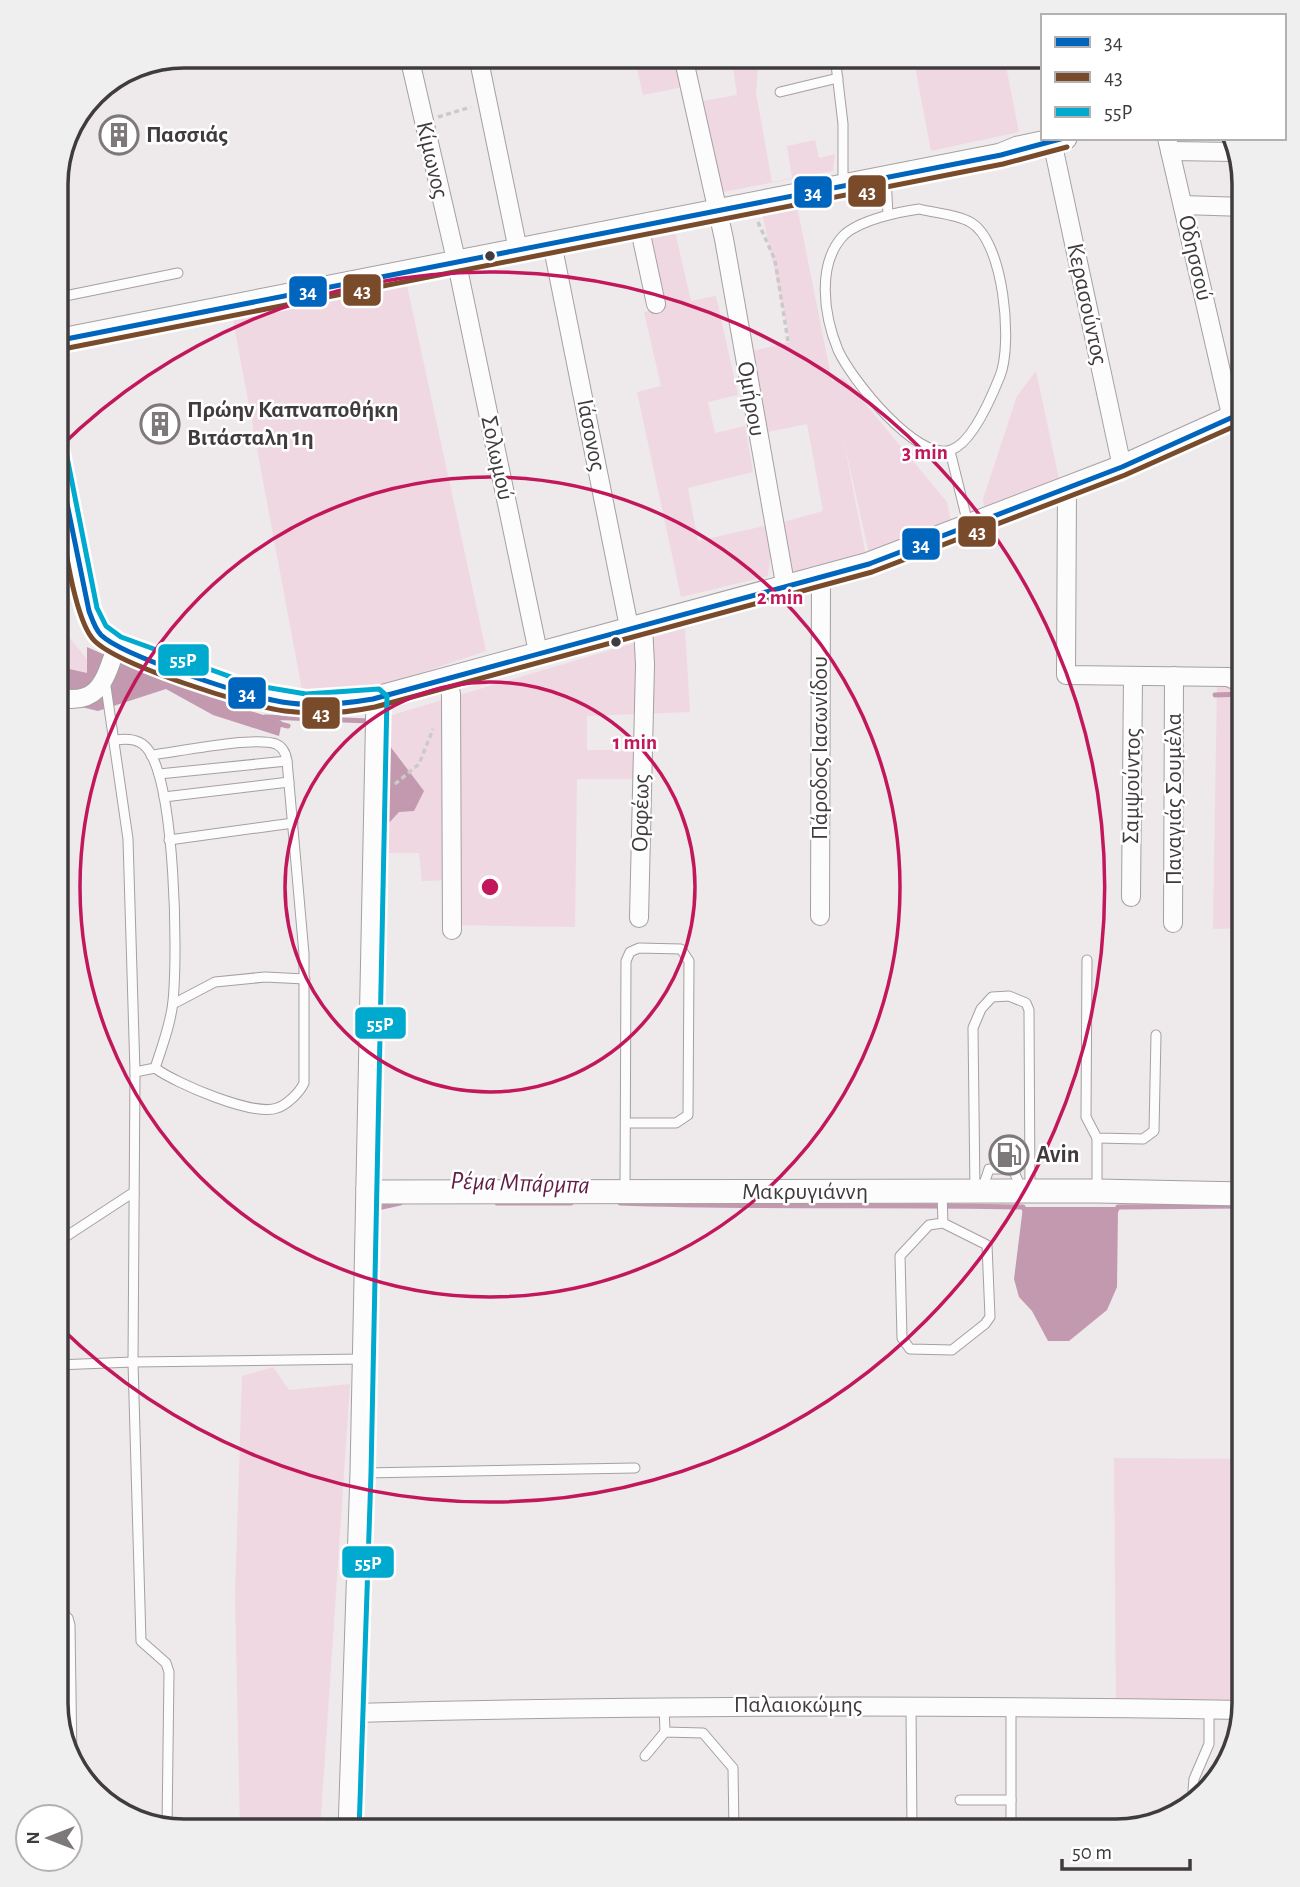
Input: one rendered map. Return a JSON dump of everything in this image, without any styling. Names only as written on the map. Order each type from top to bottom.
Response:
[{"type":"street","name":"Κίμωνος","points":[[412,68],[457,264]]},
{"type":"street","points":[[481,68],[518,250]]},
{"type":"street","name":"Ομήρου","points":[[686,68],[718,208],[786,589]]},
{"type":"street","points":[[68,339],[457,264],[718,208],[848,187],[1059,140]]},
{"type":"street","name":"Κερασούντος","points":[[1059,140],[1122,467]]},
{"type":"street","points":[[1169,145],[1227,151]]},
{"type":"street","name":"Οδησσού","points":[[1169,145],[1232,392]]},
{"type":"street","points":[[1183,205],[1232,207]]},
{"type":"street","points":[[639,225],[656,304]]},
{"type":"street","name":"Ιάσονος","points":[[552,243],[636,626]]},
{"type":"street","name":"Σολωμού","points":[[457,264],[538,652]]},
{"type":"street","points":[[68,506],[92,619],[102,635],[117,645],[272,700],[323,703],[378,698],[538,652],[821,579],[1067,489],[1232,418]]},
{"type":"street","points":[[1067,489],[1066,675],[1232,679]]},
{"type":"street","name":"Πάροδος Ιασωνίδου","points":[[820,916],[821,579]]},
{"type":"street","name":"Ορφέως","points":[[636,626],[645,665],[639,918]]},
{"type":"street","points":[[68,699],[79,700],[90,696],[105,680],[117,645]]},
{"type":"street","name":"Σαμψούντος","points":[[1130,897],[1133,676]]},
{"type":"street","name":"Παναγιάς Σουμέλα","points":[[1173,923],[1174,676]]},
{"type":"street","points":[[447,677],[451,694],[452,930]]},
{"type":"street","points":[[351,1819],[362,1473],[378,698]]},
{"type":"street","name":"Μακρυγιάννη","points":[[368,1189],[371,1192],[942,1193],[1024,1186],[1097,1191],[1232,1194]]},
{"type":"street","name":"Παλαιοκώμης","points":[[354,1713],[664,1706],[911,1705],[1232,1710]]},
{"type":"lane","points":[[837,68],[843,174],[848,187]]},
{"type":"lane","points":[[780,92],[838,78]]},
{"type":"lane","points":[[886,178],[888,214]]},
{"type":"lane","points":[[919,209],[971,222],[992,248],[999,278],[1006,347],[1001,374],[977,424],[959,446],[950,451],[934,452],[906,435],[859,382],[838,351],[829,316],[824,271],[845,234],[888,214],[919,209]]},
{"type":"lane","points":[[68,297],[178,273]]},
{"type":"lane","points":[[950,451],[969,527]]},
{"type":"lane","points":[[105,680],[116,740],[128,839],[135,1072],[133,1362],[141,1641],[169,1669],[167,1817]]},
{"type":"lane","points":[[116,740],[130,738],[144,745],[159,774],[164,797],[172,876],[173,1003],[155,1069]]},
{"type":"lane","points":[[135,1072],[155,1069],[189,1089],[260,1109],[279,1108],[301,1090],[304,1083],[305,979],[287,761],[280,747],[256,742],[151,755]]},
{"type":"lane","points":[[159,774],[287,761]]},
{"type":"lane","points":[[164,797],[289,782]]},
{"type":"lane","points":[[169,840],[293,823]]},
{"type":"lane","points":[[625,1191],[627,956],[639,948],[681,949],[689,961],[688,1115],[676,1123],[626,1123]]},
{"type":"lane","points":[[1087,960],[1087,1117],[1097,1138],[1097,1191]]},
{"type":"lane","points":[[173,1003],[215,982],[265,977],[305,979]]},
{"type":"lane","points":[[978,1192],[973,1028],[981,1009],[992,997],[1009,996],[1027,1003],[1029,1010],[1024,1186]]},
{"type":"lane","points":[[1097,1138],[1143,1139],[1154,1131],[1156,1035]]},
{"type":"lane","points":[[68,1234],[134,1192]]},
{"type":"lane","points":[[942,1193],[943,1223]]},
{"type":"lane","points":[[943,1223],[987,1245],[989,1319],[952,1350],[910,1349],[902,1338],[900,1256],[929,1225],[943,1223]]},
{"type":"lane","points":[[68,1365],[364,1359]]},
{"type":"lane","points":[[362,1473],[635,1468]]},
{"type":"lane","points":[[68,1618],[72,1731]]},
{"type":"lane","points":[[911,1705],[912,1819]]},
{"type":"lane","points":[[1011,1705],[1011,1819]]},
{"type":"lane","points":[[645,1756],[665,1732],[664,1706]]},
{"type":"lane","points":[[1193,1789],[1194,1779],[1209,1744],[1209,1709]]},
{"type":"lane","points":[[665,1732],[703,1733],[731,1765],[734,1774],[734,1819]]},
{"type":"lane","points":[[960,1800],[1011,1800]]},
{"type":"path","points":[[423,121],[488,103]]},
{"type":"path","points":[[753,203],[775,260],[788,341]]},
{"type":"path","points":[[376,799],[419,764],[434,726]]},
{"type":"shaded area","points":[[637,68],[679,68],[683,87],[643,95]]},
{"type":"shaded area","points":[[695,68],[718,68],[696,71]]},
{"type":"shaded area","points":[[733,68],[758,68],[756,93],[772,182],[792,178],[787,146],[815,140],[819,158],[835,154],[833,171],[723,192],[703,101],[737,95]]},
{"type":"shaded area","points":[[915,68],[1006,68],[1019,132],[931,151]]},
{"type":"shaded area","points":[[795,196],[832,381],[844,378],[947,502],[951,522],[869,554],[843,437],[866,556],[787,575],[780,523],[823,511],[807,424],[763,433],[748,352],[790,342],[760,203]]},
{"type":"shaded area","points":[[673,223],[691,301],[716,296],[738,395],[708,402],[715,433],[745,426],[753,472],[688,488],[698,541],[768,525],[772,546],[768,576],[681,597],[637,392],[661,386],[644,312],[659,309],[645,229]]},
{"type":"shaded area","points":[[406,281],[486,651],[370,690],[302,690],[233,320]]},
{"type":"shaded area","points":[[1036,371],[1059,479],[985,509],[983,499],[1017,396]]},
{"type":"shaded area","points":[[685,628],[690,712],[587,716],[587,750],[643,750],[642,779],[577,779],[575,927],[452,925],[453,880],[422,881],[419,853],[384,853],[385,717]]},
{"type":"shaded area","points":[[68,637],[90,663],[88,677],[68,676]]},
{"type":"shaded area","points":[[87,647],[152,676],[174,678],[235,706],[282,721],[279,736],[213,715],[166,689],[98,711],[68,704],[68,669],[87,673]]},
{"type":"shaded area","points":[[1217,684],[1232,684],[1232,928],[1213,929]]},
{"type":"shaded area","points":[[380,733],[424,791],[414,811],[399,812],[388,824],[369,820]]},
{"type":"shaded area","points":[[1023,1207],[1118,1207],[1117,1287],[1107,1310],[1069,1341],[1048,1341],[1032,1311],[1019,1297],[1014,1279]]},
{"type":"shaded area","points":[[273,1367],[289,1390],[350,1384],[321,1819],[240,1819],[235,1594],[242,1376]]},
{"type":"shaded area","points":[[1114,1458],[1232,1459],[1232,1703],[1116,1704]]},
{"type":"waterway","points":[[1215,695],[1232,694]]},
{"type":"waterway","points":[[265,717],[370,721]]},
{"type":"waterway","points":[[275,723],[288,726]]},
{"type":"waterway","name":"Ρέμα Μπάρμπα","points":[[373,1209],[400,1203]]},
{"type":"waterway","name":"Ρέμα Μπάρμπα","points":[[497,1203],[571,1203]]},
{"type":"waterway","name":"Ρέμα Μπάρμπα","points":[[620,1203],[1023,1207],[1026,1213]]},
{"type":"waterway","name":"Ρέμα Μπάρμπα","points":[[1115,1213],[1118,1207],[1232,1206]]},
{"type":"transit line","name":"34","points":[[68,339],[1001,155],[1057,140]]},
{"type":"transit line","name":"43","points":[[68,348],[1003,164],[1067,147]]},
{"type":"transit line","name":"34","points":[[68,509],[89,611],[101,635],[134,654],[215,684],[282,702],[328,704],[373,699],[869,564],[1122,467],[1232,417]]},
{"type":"transit line","name":"43","points":[[68,563],[79,609],[92,638],[126,660],[183,683],[267,708],[308,713],[353,711],[872,572],[1125,475],[1232,427]]},
{"type":"transit line","name":"55Ρ","points":[[68,462],[97,608],[106,626],[121,637],[253,685],[306,694],[379,689],[387,696],[371,1473],[359,1819]]},
{"type":"place","name":"Πασσιάς","points":[[119,135]]},
{"type":"place","name":"Πρώην Καπναποθήκη Βιτάσταλη 1η","points":[[160,424]]},
{"type":"place","name":"Avin","points":[[1009,1155]]}]
